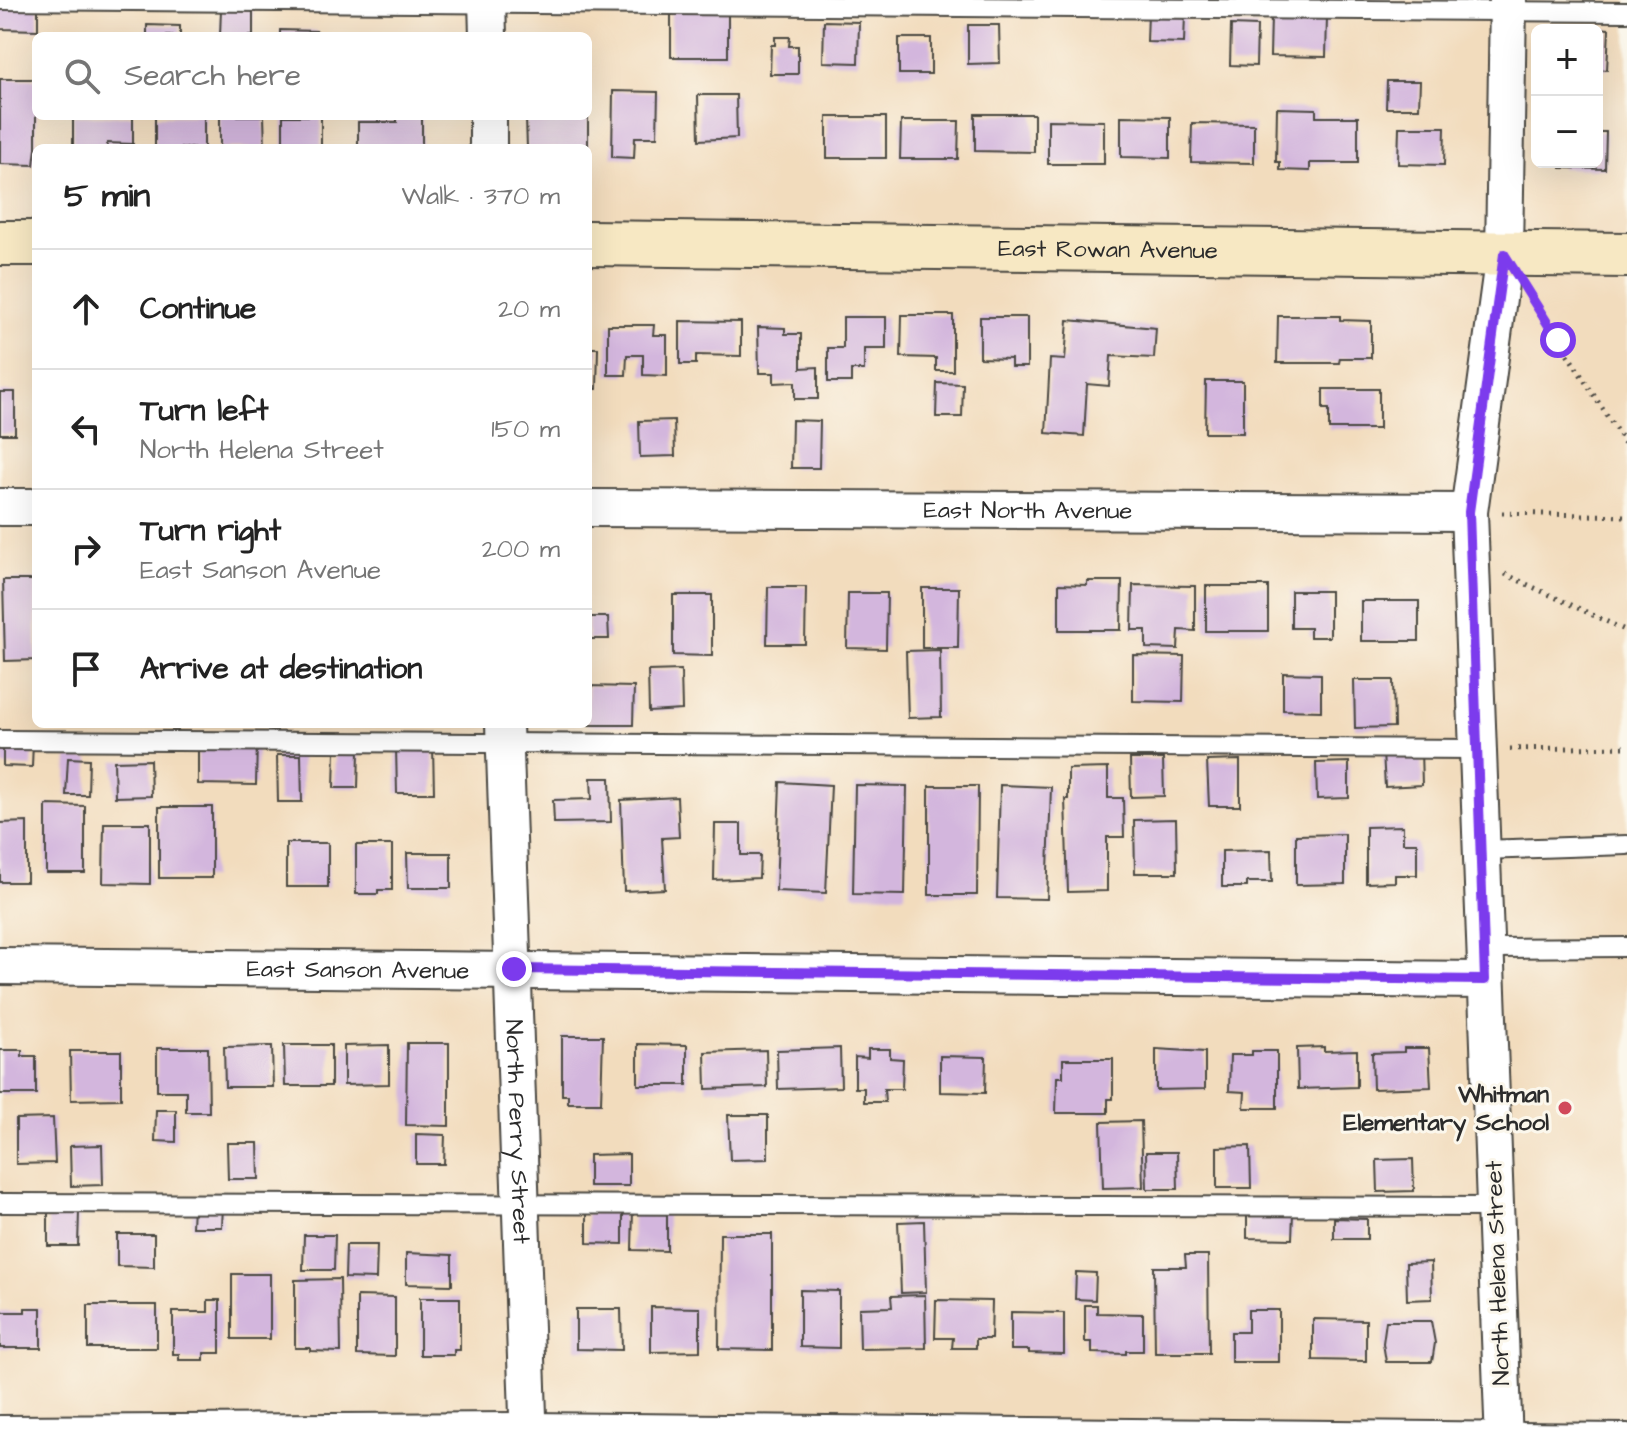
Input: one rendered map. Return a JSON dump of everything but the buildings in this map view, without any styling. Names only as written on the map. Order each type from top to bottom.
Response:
[{"type":"street","name":"North Helena Street","points":[[1504,1442],[1469,512],[1504,254],[1508,5]]},
{"type":"street","points":[[488,120],[488,144]]},
{"type":"street","points":[[0,243],[32,243]]},
{"type":"street","name":"East Rowan Avenue","points":[[592,243],[1627,255]]},
{"type":"street","points":[[0,507],[32,507]]},
{"type":"street","name":"East North Avenue","points":[[592,508],[1469,512]]},
{"type":"street","name":"North Perry Street","points":[[504,733],[529,1437]]},
{"type":"street","name":"East Sanson Avenue","points":[[0,966],[514,969],[1484,964]]},
{"type":"street","points":[[0,1434],[1627,1442]]},
{"type":"lane","points":[[0,0],[487,13],[1508,5],[1627,12]]},
{"type":"lane","points":[[0,740],[504,733],[1477,749]]},
{"type":"lane","points":[[1481,850],[1627,845]]},
{"type":"lane","points":[[1484,964],[1627,947]]},
{"type":"lane","points":[[0,1203],[1495,1207]]},
{"type":"path","points":[[1504,254],[1627,447]]},
{"type":"path","points":[[1469,512],[1627,516]]},
{"type":"path","points":[[1471,558],[1627,631]]},
{"type":"path","points":[[1477,749],[1627,747]]},
{"type":"place","name":"Whitman Elementary School","points":[[1565,1108]]},
{"type":"route","points":[[514,969],[1485,980],[1469,512],[1504,254],[1558,340]]}]
